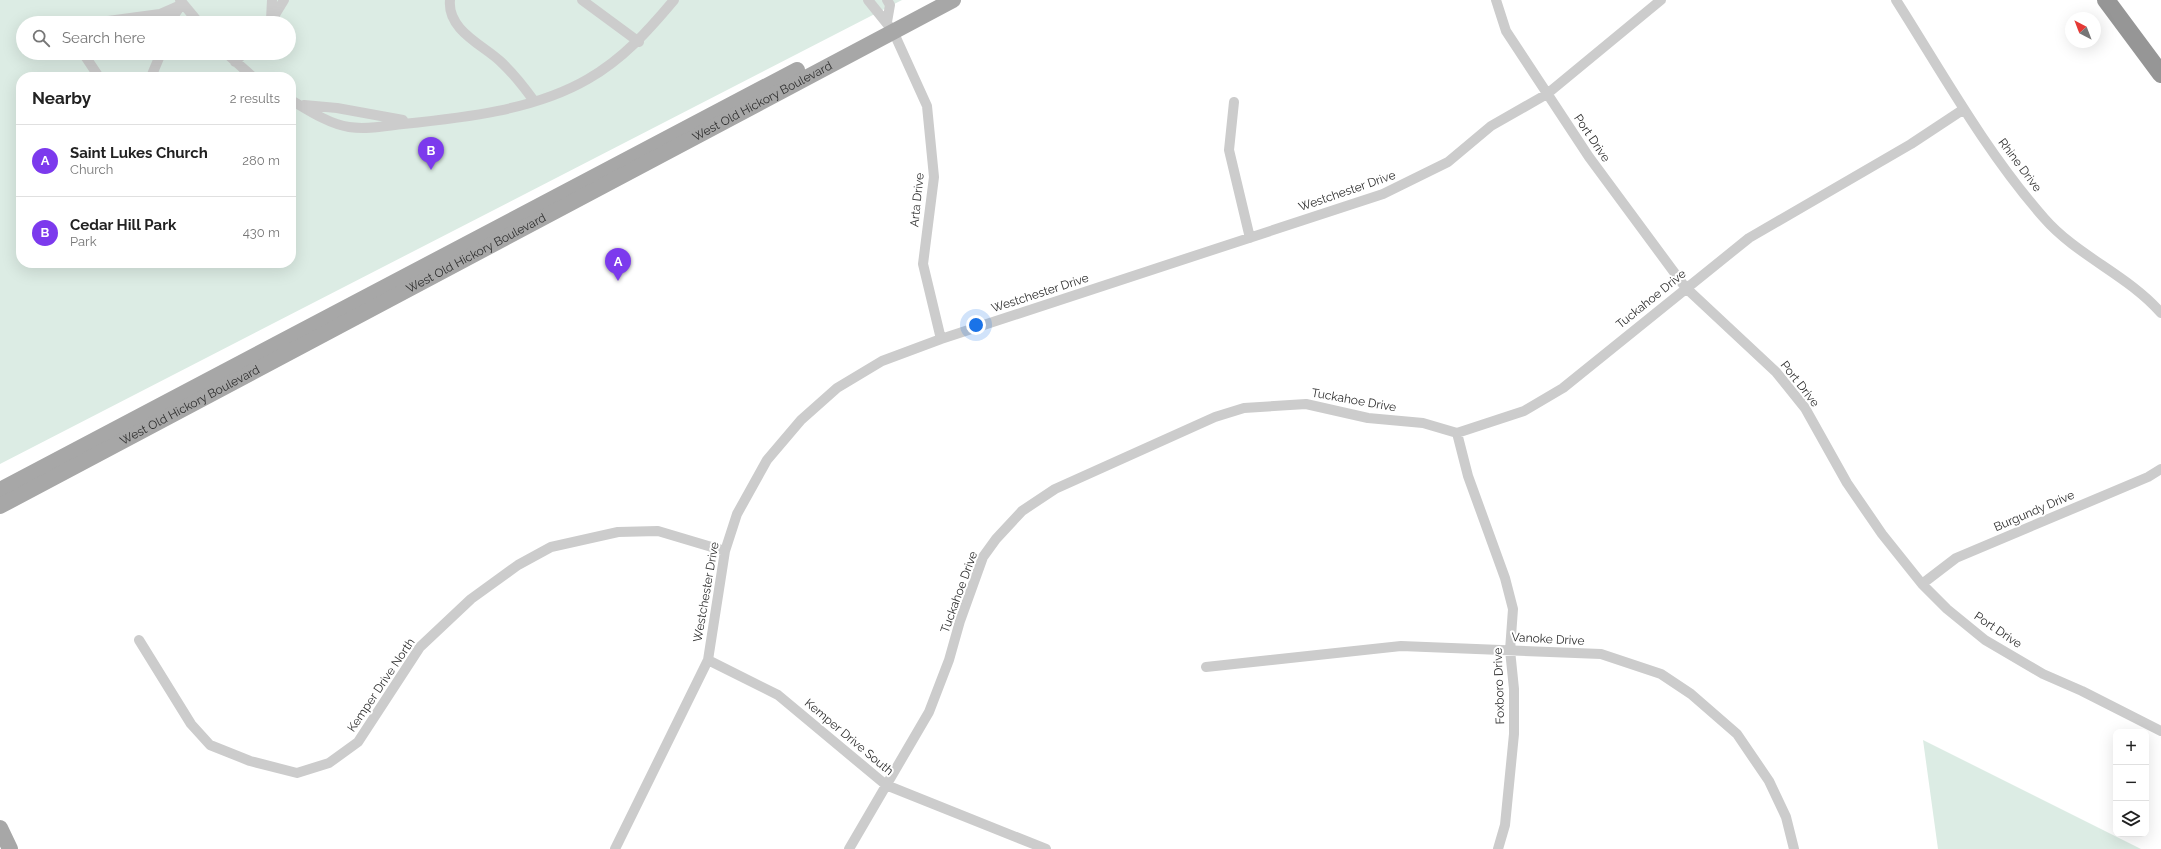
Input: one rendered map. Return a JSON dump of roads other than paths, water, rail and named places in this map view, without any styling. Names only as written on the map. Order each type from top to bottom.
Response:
[{"type":"highway","points":[[2106,0],[2161,74]]},
{"type":"main road","name":"West Old Hickory Boulevard","points":[[0,506],[890,27],[931,0]]},
{"type":"main road","name":"West Old Hickory Boulevard","points":[[0,490],[890,27],[953,0]]},
{"type":"main road","points":[[0,828],[10,849]]},
{"type":"street","points":[[271,16],[272,0]]},
{"type":"street","points":[[274,16],[284,0]]},
{"type":"street","points":[[450,0],[455,20],[466,36],[487,50],[501,62],[534,101]]},
{"type":"street","points":[[582,0],[639,42]]},
{"type":"street","points":[[296,103],[346,126],[367,128],[479,114],[534,101],[558,94],[588,80],[616,61],[639,42],[674,0]]},
{"type":"street","points":[[868,0],[890,27]]},
{"type":"street","points":[[888,0],[890,5],[890,27]]},
{"type":"street","name":"Port Drive","points":[[1496,0],[1506,31],[1589,157],[1686,287],[1776,372],[1800,402],[1847,483],[1882,534],[1922,584],[1947,609],[1985,640],[2043,674],[2082,691],[2161,731]]},
{"type":"street","name":"Westchester Drive","points":[[615,849],[708,660],[725,551],[737,514],[767,460],[801,420],[837,388],[876,365],[941,339],[1383,194],[1406,184],[1448,162],[1491,126],[1547,94],[1661,0]]},
{"type":"street","name":"Rhine Drive","points":[[1896,0],[1964,109],[1995,154],[2044,219],[2075,245],[2115,274],[2161,313]]},
{"type":"street","points":[[145,16],[160,14],[182,2]]},
{"type":"street","points":[[173,16],[182,2]]},
{"type":"street","points":[[182,2],[194,16]]},
{"type":"street","name":"Arta Drive","points":[[890,27],[927,106],[934,177],[923,264],[941,339]]},
{"type":"street","points":[[88,60],[96,72]]},
{"type":"street","points":[[153,72],[158,60]]},
{"type":"street","points":[[235,62],[247,72]]},
{"type":"street","points":[[296,102],[422,122]]},
{"type":"street","points":[[1234,102],[1228,150],[1250,238]]},
{"type":"street","name":"Tuckahoe Drive","points":[[849,849],[929,712],[949,660],[960,621],[984,557],[996,539],[1022,511],[1055,489],[1215,417],[1244,408],[1306,404],[1368,418],[1423,423],[1457,433],[1524,411],[1563,388],[1686,287],[1749,238],[1911,144],[1964,109]]},
{"type":"street","name":"Foxboro Drive","points":[[1457,433],[1468,476],[1505,578],[1513,609],[1510,650],[1514,689],[1514,734],[1505,825],[1498,849]]},
{"type":"street","name":"Burgundy Drive","points":[[1922,584],[1956,558],[2148,477],[2161,469]]},
{"type":"street","name":"Kemper Drive North","points":[[139,640],[191,724],[210,745],[250,762],[297,773],[329,763],[358,742],[420,648],[471,600],[518,565],[551,547],[618,532],[658,531],[725,551]]},
{"type":"street","name":"Vanoke Drive","points":[[1206,667],[1401,646],[1601,654],[1661,674],[1691,694],[1737,734],[1769,781],[1786,817],[1794,849]]},
{"type":"street","name":"Kemper Drive South","points":[[708,660],[778,695],[886,785],[1046,849]]},
{"type":"place","name":"Cedar Hill Park","points":[[431,170]]},
{"type":"place","name":"Saint Lukes Church","points":[[618,281]]}]
